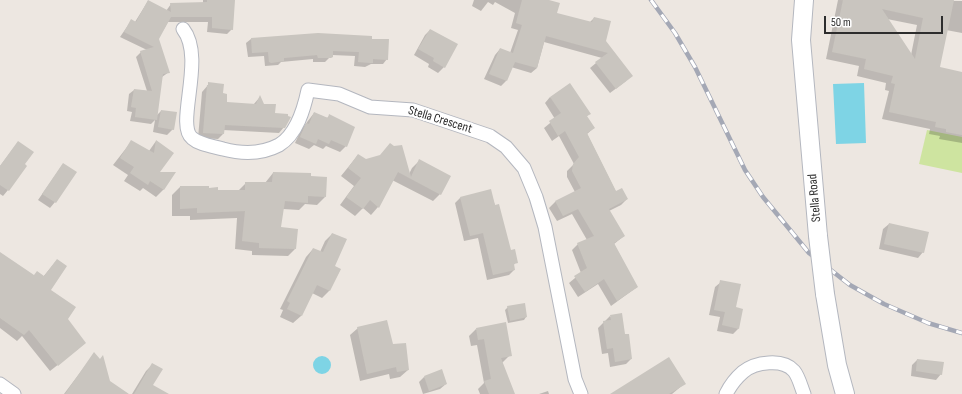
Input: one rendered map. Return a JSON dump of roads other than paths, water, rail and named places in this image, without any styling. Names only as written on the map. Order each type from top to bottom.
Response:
[{"type":"main road","name":"Stella Road","points":[[804,0],[801,40],[818,236],[825,294],[837,365],[845,394]]},
{"type":"street","name":"Stella Crescent","points":[[183,29],[187,34],[192,50],[193,72],[186,127],[191,137],[198,142],[226,150],[240,152],[260,152],[274,148],[284,142],[290,135],[303,109],[308,90],[339,94],[370,107],[413,110],[490,136],[506,148],[524,168],[536,197],[545,227],[575,379],[580,394]]},
{"type":"street","points":[[726,394],[731,384],[744,372],[756,366],[784,364],[794,372],[804,394]]},
{"type":"street","points":[[0,384],[14,394]]},
{"type":"water","points":[[864,83],[866,143],[836,144],[833,84]]},
{"type":"water","points":[[322,356],[328,359],[331,365],[328,371],[322,374],[316,371],[313,365],[316,359]]},
{"type":"railway","points":[[651,0],[675,33],[695,67],[745,170],[763,197],[809,253],[850,285],[884,304],[928,323],[962,333]]}]
